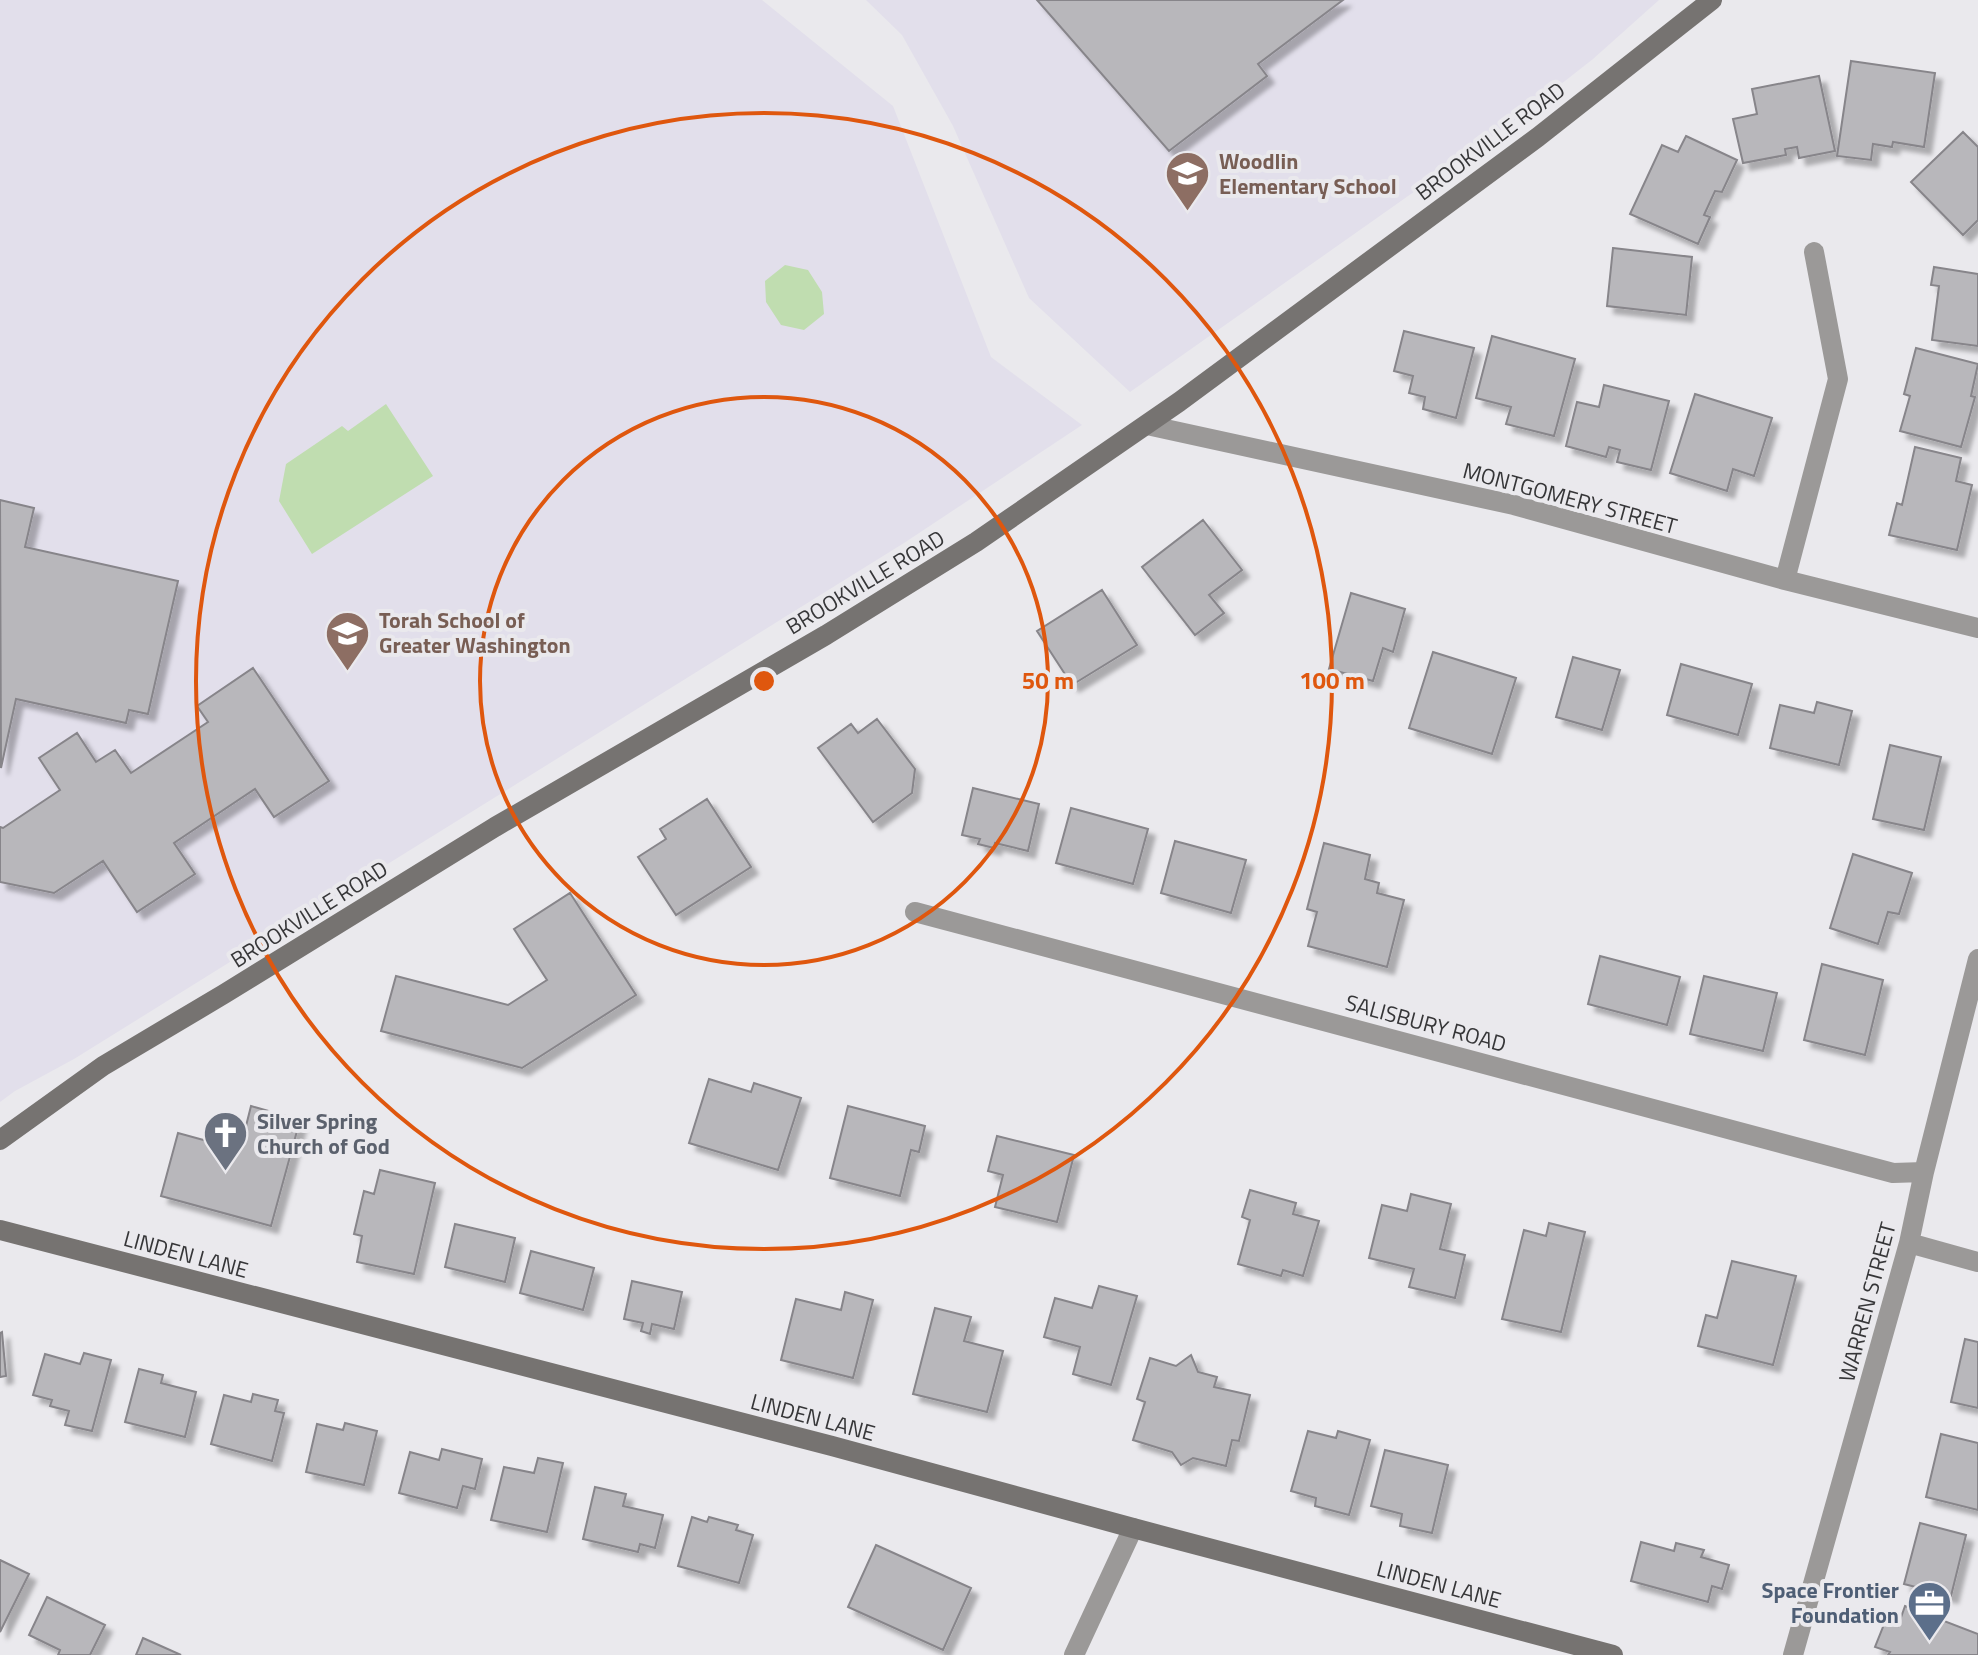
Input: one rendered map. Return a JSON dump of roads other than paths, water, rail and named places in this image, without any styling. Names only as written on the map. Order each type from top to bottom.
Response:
[{"type":"street","name":"BROOKVILLE ROAD","points":[[0,1140],[103,1066],[495,827],[826,635],[976,542],[1147,425],[1538,137],[1712,0]]},
{"type":"street","points":[[1785,580],[1838,379],[1814,252]]},
{"type":"street","name":"MONTGOMERY STREET","points":[[1147,425],[1514,505],[1785,580],[1978,628]]},
{"type":"street","name":"SALISBURY ROAD","points":[[915,912],[1893,1173],[1924,1172]]},
{"type":"street","name":"WARREN STREET","points":[[1793,1655],[1909,1243],[1978,959]]},
{"type":"street","name":"LINDEN LANE","points":[[0,1230],[802,1438],[1613,1655]]},
{"type":"street","points":[[1909,1243],[1978,1262]]},
{"type":"street","points":[[1074,1655],[1133,1528]]},
{"type":"place","name":"Woodlin Elementary School","points":[[1188,213]]},
{"type":"place","name":"Torah School of Greater Washington","points":[[348,672]]},
{"type":"place","name":"Silver Spring Church of God","points":[[226,1173]]},
{"type":"place","name":"Space Frontier Foundation","points":[[1930,1642]]}]
